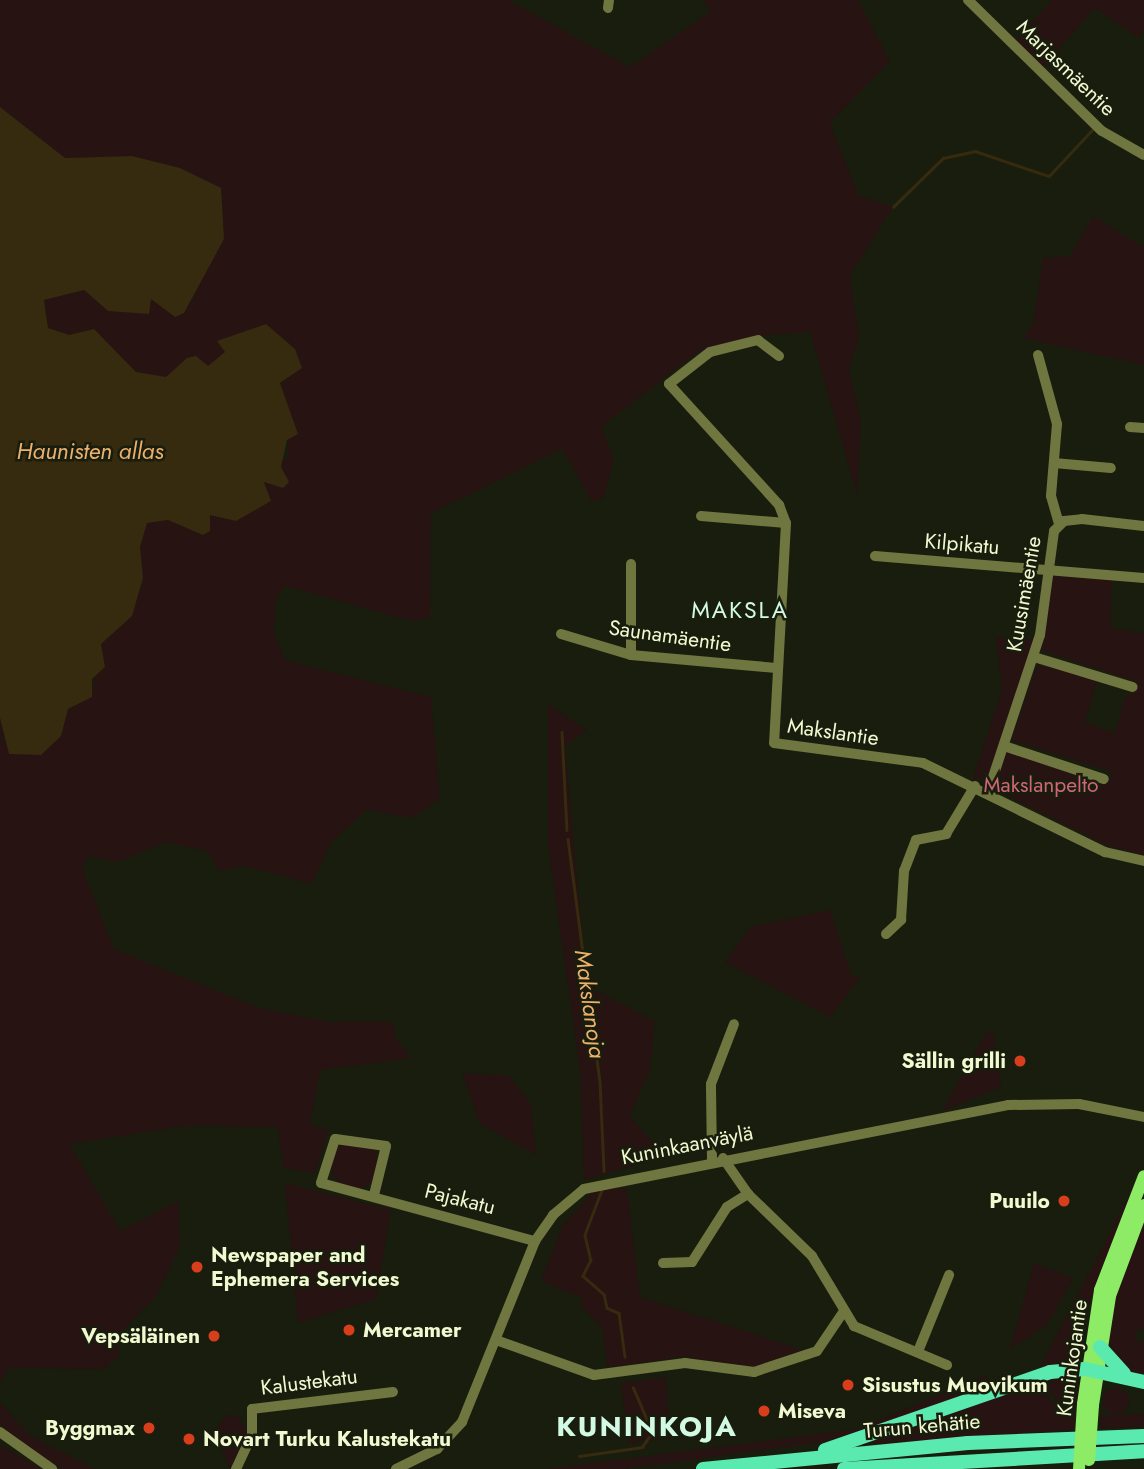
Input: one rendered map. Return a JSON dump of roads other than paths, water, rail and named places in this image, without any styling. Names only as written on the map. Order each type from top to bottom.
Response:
[{"type":"highway","points":[[1100,1347],[1128,1377]]},
{"type":"highway","points":[[798,1458],[1024,1378],[1050,1372],[1091,1369],[1144,1382]]},
{"type":"highway","name":"Turun kehätie","points":[[703,1469],[798,1458],[1144,1436]]},
{"type":"highway","name":"Turun kehätie","points":[[844,1469],[1144,1451]]},
{"type":"main road","name":"Kuninkojantie","points":[[1079,1469],[1100,1290],[1144,1176]]},
{"type":"main road","name":"Kuninkojantie","points":[[1091,1369],[1100,1347],[1114,1281],[1144,1205]]},
{"type":"main road","name":"Kuninkojantie","points":[[1088,1405],[1089,1469]]},
{"type":"street","name":"Marjasmäentie","points":[[968,0],[1101,131],[1144,155]]},
{"type":"street","points":[[701,516],[786,523],[779,505],[669,384],[713,351],[758,340],[779,356]]},
{"type":"street","points":[[1038,355],[1057,424],[1051,496],[1059,524]]},
{"type":"street","points":[[1130,427],[1144,428]]},
{"type":"street","points":[[1054,463],[1111,468]]},
{"type":"street","name":"Kuusimäentie","points":[[988,792],[1034,657],[1045,571],[1059,524],[1082,519],[1144,526]]},
{"type":"street","name":"Makslantie","points":[[786,523],[774,743],[923,763],[988,792],[1105,852],[1144,861]]},
{"type":"street","name":"Kilpikatu","points":[[875,556],[1144,578]]},
{"type":"street","points":[[631,564],[631,655]]},
{"type":"street","name":"Saunamäentie","points":[[561,634],[631,655],[776,668]]},
{"type":"street","points":[[1034,657],[1133,687]]},
{"type":"street","points":[[1004,746],[1104,779]]},
{"type":"street","points":[[886,934],[901,920],[904,871],[916,840],[946,834],[975,786]]},
{"type":"street","points":[[734,1024],[711,1084],[717,1159],[748,1194],[812,1256],[842,1314],[866,1333],[919,1349],[947,1365]]},
{"type":"street","name":"Kuninkaanväylä","points":[[396,1469],[453,1433],[496,1340],[535,1241],[559,1209],[592,1185],[1008,1105],[1079,1104],[1144,1117]]},
{"type":"street","name":"Pajakatu","points":[[374,1195],[386,1146],[335,1139],[321,1183],[374,1195],[535,1241]]},
{"type":"street","points":[[663,1263],[692,1262],[727,1207],[748,1194]]},
{"type":"street","points":[[919,1349],[949,1275]]},
{"type":"street","points":[[496,1340],[594,1374],[685,1363],[754,1372],[817,1351],[842,1314]]},
{"type":"street","name":"Kalustekatu","points":[[236,1469],[250,1443],[253,1409],[393,1392]]},
{"type":"street","points":[[0,1432],[52,1469]]},
{"type":"water","name":"Haunisten allas","points":[[0,107],[65,158],[132,156],[180,168],[221,188],[224,239],[184,313],[175,317],[151,299],[149,314],[108,311],[84,290],[44,300],[48,328],[69,335],[94,329],[136,372],[166,377],[187,358],[196,356],[208,366],[225,352],[217,341],[266,324],[295,349],[302,368],[280,383],[298,434],[287,440],[281,467],[289,482],[283,488],[264,482],[271,501],[236,521],[210,515],[210,531],[203,535],[168,520],[147,523],[140,547],[143,578],[132,616],[101,644],[105,667],[92,679],[92,697],[68,709],[61,736],[41,755],[9,754],[0,718]]},
{"type":"waterway","points":[[893,207],[943,158],[975,151],[1049,176],[1092,130]]},
{"type":"waterway","name":"Makslanoja","points":[[562,732],[567,830]]},
{"type":"waterway","name":"Makslanoja","points":[[568,839],[600,1082],[604,1171]]},
{"type":"waterway","name":"Makslanoja","points":[[602,1190],[585,1235],[591,1260],[583,1276],[604,1294],[607,1308],[619,1313],[625,1357]]},
{"type":"waterway","name":"Makslanoja","points":[[579,1456],[642,1447],[652,1432],[633,1388]]},
{"type":"place","name":"Sällin grilli","points":[[1020,1061]]},
{"type":"place","name":"Puuilo","points":[[1064,1201]]},
{"type":"place","name":"Newspaper and Ephemera Services","points":[[197,1267]]},
{"type":"place","name":"Mercamer","points":[[349,1330]]},
{"type":"place","name":"Vepsäläinen","points":[[214,1336]]},
{"type":"place","name":"Sisustus Muovikum","points":[[848,1385]]},
{"type":"place","name":"Miseva","points":[[764,1411]]},
{"type":"place","name":"Byggmax","points":[[149,1428]]},
{"type":"place","name":"Novart Turku Kalustekatu","points":[[189,1439]]},
{"type":"district","name":"MAKSLA","points":[[740,610]]},
{"type":"district","name":"KUNINKOJA","points":[[647,1427]]},
{"type":"park label","name":"Makslanpelto","points":[[1041,785]]}]
